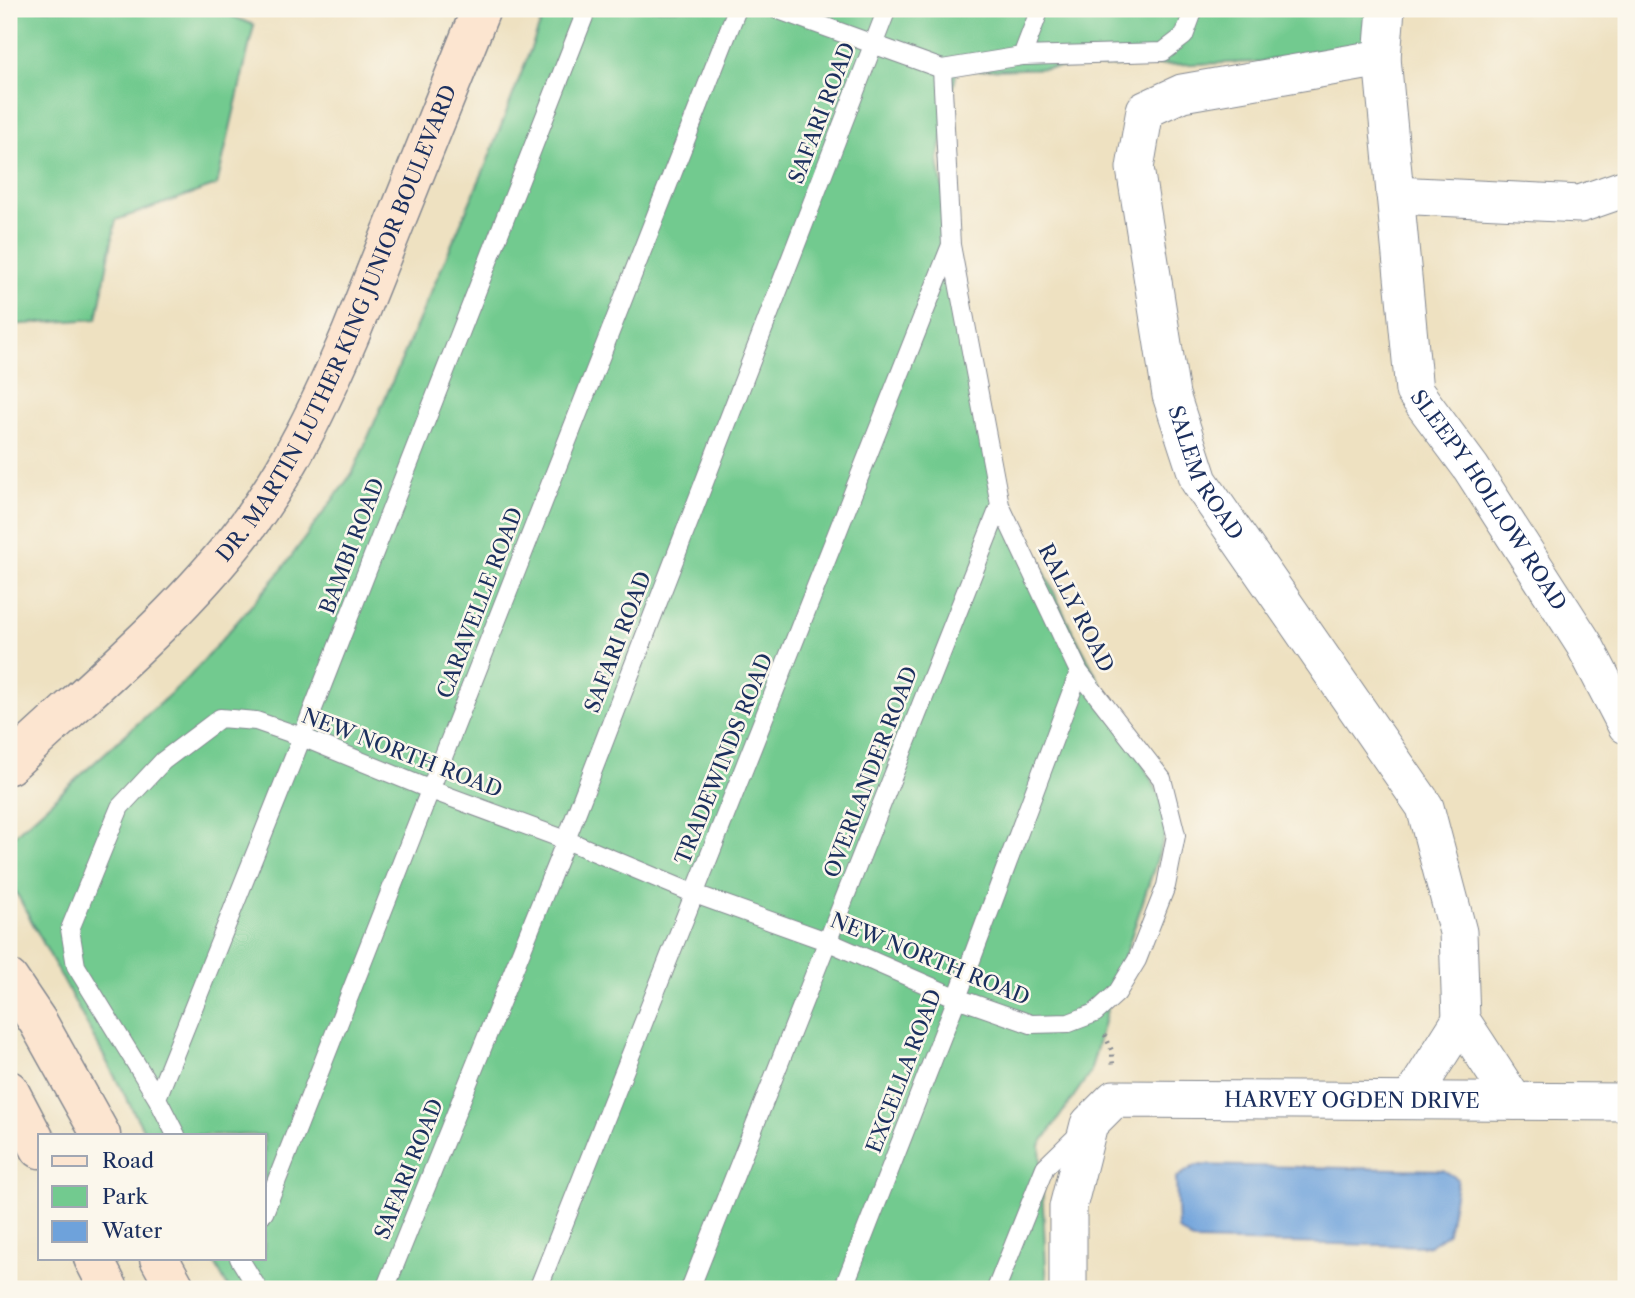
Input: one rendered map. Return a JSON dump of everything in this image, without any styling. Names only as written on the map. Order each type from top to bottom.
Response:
[{"type":"street","name":"DR. MARTIN LUTHER KING JUNIOR BOULEVARD","points":[[9,765],[165,619],[221,560],[247,527],[290,461],[351,333],[481,9]]},
{"type":"street","name":"SLEEPY HOLLOW ROAD","points":[[1385,9],[1382,58],[1414,391],[1471,468],[1584,644],[1626,724]]},
{"type":"street","name":"SALEM ROAD","points":[[1382,58],[1182,93],[1144,110],[1135,168],[1171,395],[1199,481],[1425,807],[1458,932],[1461,1020]]},
{"type":"street","points":[[1395,195],[1580,204],[1626,188]]},
{"type":"street","points":[[9,979],[65,1068],[100,1134]]},
{"type":"street","points":[[1411,1099],[1461,1020],[1514,1101]]},
{"type":"street","points":[[9,1090],[38,1145]]},
{"type":"street","name":"HARVEY OGDEN DRIVE","points":[[1101,1112],[1411,1099],[1626,1102]]},
{"type":"street","points":[[1068,1289],[1068,1207],[1101,1112]]},
{"type":"street","points":[[94,1260],[109,1289]]},
{"type":"street","points":[[160,1260],[176,1289]]},
{"type":"lane","name":"BAMBI ROAD","points":[[157,1098],[302,737],[587,9]]},
{"type":"lane","name":"CARAVELLE ROAD","points":[[266,1208],[737,9]]},
{"type":"lane","points":[[776,9],[942,69],[1022,56],[1163,52],[1184,36],[1194,9]]},
{"type":"lane","name":"SAFARI ROAD","points":[[385,1289],[566,840],[887,9]]},
{"type":"lane","points":[[1022,56],[1041,9]]},
{"type":"lane","name":"RALLY ROAD","points":[[942,69],[951,245],[1000,505],[1079,672],[1162,779],[1176,835],[1166,886],[1137,960],[1117,993],[1095,1013],[1069,1023],[1031,1024]]},
{"type":"lane","name":"TRADEWINDS ROAD","points":[[538,1289],[951,245]]},
{"type":"lane","name":"OVERLANDER ROAD","points":[[690,1289],[1000,505]]},
{"type":"lane","name":"EXCELLA ROAD","points":[[843,1289],[957,998],[1079,672]]},
{"type":"lane","name":"NEW NORTH ROAD","points":[[175,1134],[157,1098],[76,966],[70,929],[120,807],[163,761],[220,718],[256,721],[302,737],[431,790],[566,840],[695,894],[829,942],[957,998],[1031,1024]]},
{"type":"lane","points":[[996,1289],[1045,1167],[1101,1112]]},
{"type":"lane","points":[[243,1260],[258,1289]]},
{"type":"path","points":[[1095,1013],[1112,1051],[1101,1112]]},
{"type":"green space","points":[[9,9],[215,9],[254,25],[217,185],[116,220],[97,319],[9,325]]},
{"type":"green space","points":[[546,9],[1369,9],[1367,43],[1260,62],[957,71],[938,160],[987,449],[1067,620],[1171,817],[1109,1003],[1090,1073],[1040,1145],[1047,1289],[229,1289],[213,1260],[266,1260],[266,1134],[145,1134],[9,879],[9,840],[190,676],[277,576],[353,472],[486,165]]},
{"type":"water","points":[[1196,1165],[1443,1170],[1458,1179],[1448,1233],[1429,1246],[1193,1241],[1178,1229],[1176,1178]]}]
